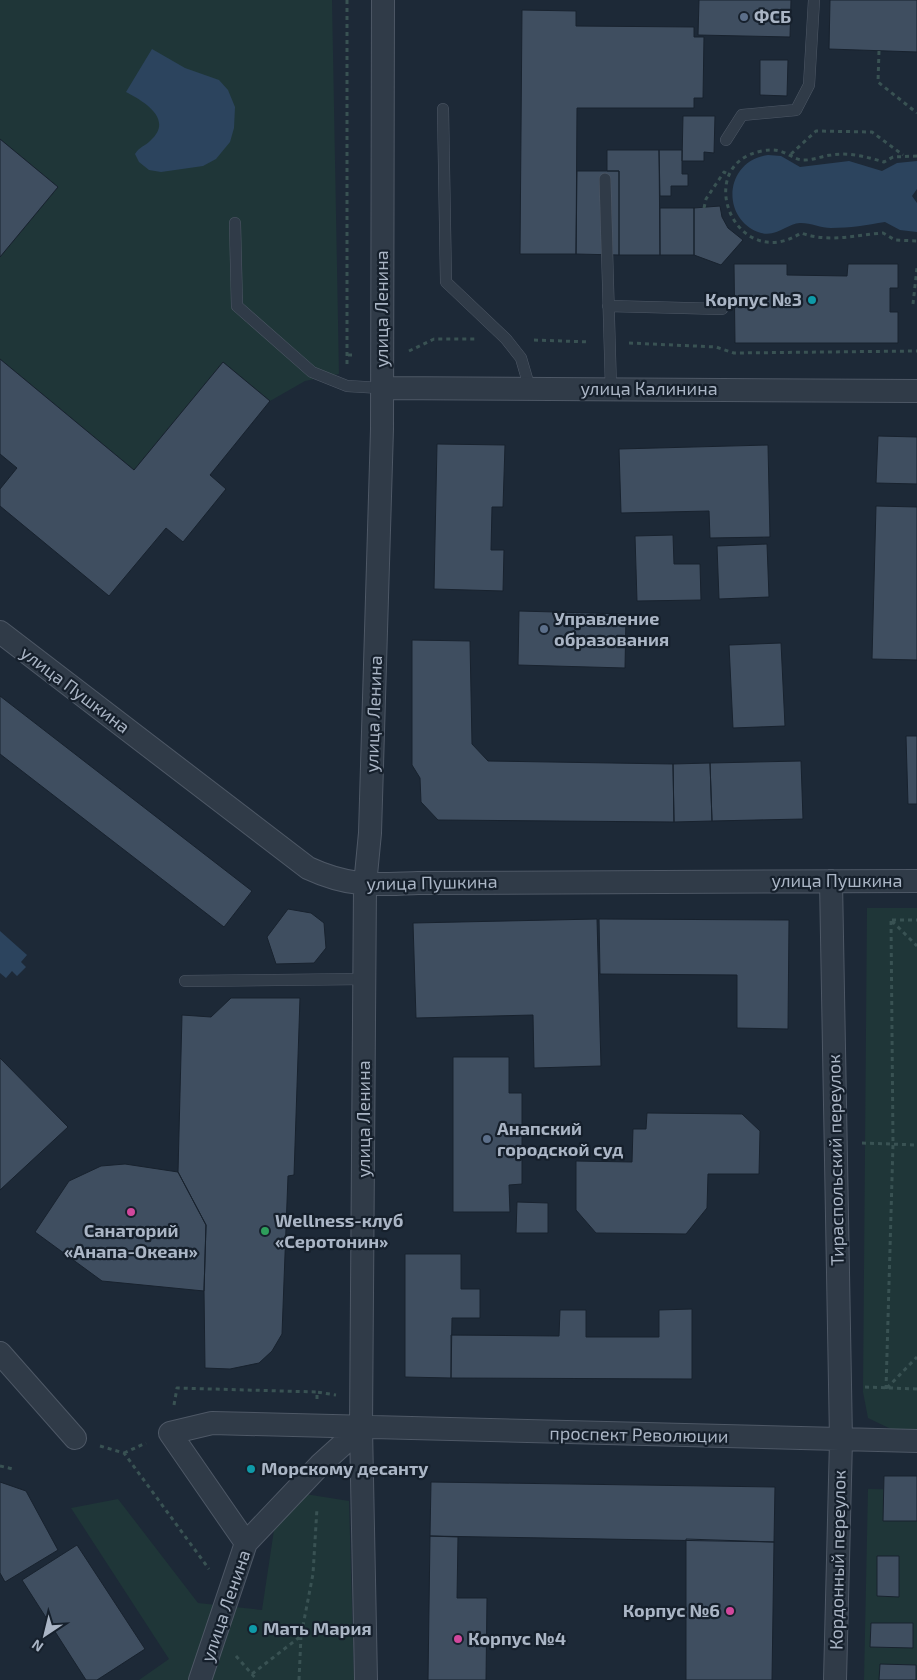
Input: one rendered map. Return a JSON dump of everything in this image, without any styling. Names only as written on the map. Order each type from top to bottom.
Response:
[{"type":"street","name":"улица Ленина","points":[[366,1680],[361,1428],[365,885],[370,824],[382,429],[383,0]]},
{"type":"street","name":"улица Калинина","points":[[381,388],[917,390]]},
{"type":"street","name":"улица Пушкина","points":[[0,632],[308,868],[332,879],[365,885],[418,882],[917,882]]},
{"type":"street","name":"Тираспольский переулок","points":[[832,881],[841,1440]]},
{"type":"street","points":[[0,1353],[75,1438]]},
{"type":"street","name":"проспект Революции","points":[[246,1543],[170,1433],[212,1423],[917,1441]]},
{"type":"street","name":"улица Ленина","points":[[200,1680],[246,1543],[320,1465],[361,1428]]},
{"type":"street","name":"Кордонный переулок","points":[[835,1680],[841,1440]]},
{"type":"lane","points":[[726,140],[742,115],[796,110],[809,85],[814,0]]},
{"type":"lane","points":[[443,109],[446,282],[506,339],[521,358],[530,389]]},
{"type":"lane","points":[[605,180],[611,389]]},
{"type":"lane","points":[[235,223],[237,306],[312,372],[347,386],[381,388]]},
{"type":"lane","points":[[608,306],[722,309]]},
{"type":"lane","points":[[185,981],[365,979]]},
{"type":"path","points":[[347,0],[347,386]]},
{"type":"path","points":[[879,51],[878,82],[917,113]]},
{"type":"path","points":[[791,154],[816,131],[872,132],[903,156]]},
{"type":"path","points":[[917,156],[903,156],[884,162],[852,154],[833,155],[803,161],[777,149],[749,154],[736,164],[726,187],[726,206],[730,217],[753,238],[766,242],[779,243],[801,233],[815,238],[859,237],[884,233],[895,240],[917,241]]},
{"type":"path","points":[[704,208],[706,199],[724,172],[730,175]]},
{"type":"path","points":[[913,304],[917,268]]},
{"type":"path","points":[[891,920],[917,920]]},
{"type":"path","points":[[891,920],[917,946]]},
{"type":"path","points":[[886,1388],[893,1144],[891,920]]},
{"type":"path","points":[[836,1142],[917,1145]]},
{"type":"path","points":[[886,1388],[917,1357]]},
{"type":"path","points":[[840,1385],[917,1389]]},
{"type":"path","points":[[318,1427],[317,1392],[361,1399]]},
{"type":"path","points":[[75,1438],[124,1453],[213,1575]]},
{"type":"path","points":[[300,1680],[301,1636],[314,1574],[320,1465]]},
{"type":"path","points":[[0,1466],[13,1469]]},
{"type":"path","points":[[216,1633],[257,1680]]},
{"type":"path","points":[[252,1674],[301,1636]]},
{"type":"green space","points":[[0,0],[332,0],[339,374],[305,381],[270,401],[223,362],[134,470],[0,359],[0,257],[58,187],[0,139]]},
{"type":"green space","points":[[867,908],[917,908],[917,1429],[891,1429],[868,1418],[863,1392]]},
{"type":"green space","points":[[868,1489],[917,1490],[917,1680],[864,1680]]},
{"type":"green space","points":[[280,1490],[349,1501],[354,1680],[139,1680],[169,1659],[71,1508],[118,1499],[198,1603],[262,1610]]},
{"type":"water","points":[[152,49],[185,68],[219,80],[228,90],[235,107],[234,128],[230,142],[216,159],[203,166],[161,172],[149,170],[139,162],[135,154],[157,133],[159,125],[158,118],[148,106],[126,92]]},
{"type":"water","points":[[768,155],[781,156],[800,167],[849,161],[882,171],[897,163],[917,161],[917,189],[912,196],[917,203],[917,232],[900,230],[885,222],[831,228],[796,223],[777,232],[765,234],[758,232],[746,225],[738,215],[733,203],[733,190],[736,178],[743,168],[753,159]]},
{"type":"water","points":[[0,931],[27,955],[21,962],[26,967],[17,976],[12,971],[6,978],[0,973]]},
{"type":"building","name":"ФСБ","points":[[699,0],[791,0],[790,37],[698,35]]},
{"type":"building","points":[[830,0],[917,0],[917,52],[829,49]]},
{"type":"building","points":[[522,10],[576,11],[576,26],[694,27],[694,37],[704,37],[703,98],[694,98],[694,108],[577,108],[576,254],[520,254]]},
{"type":"building","points":[[760,60],[788,60],[787,96],[760,95]]},
{"type":"building","points":[[683,116],[715,116],[714,153],[704,152],[704,161],[682,161]]},
{"type":"building","points":[[0,139],[58,187],[0,257]]},
{"type":"building","points":[[607,150],[659,150],[660,255],[619,255],[619,171],[607,171]]},
{"type":"building","points":[[659,150],[682,150],[682,174],[688,174],[688,186],[671,186],[671,196],[660,196]]},
{"type":"building","points":[[577,171],[619,171],[619,255],[576,254]]},
{"type":"building","points":[[720,206],[722,217],[728,228],[743,240],[721,265],[694,255],[694,208]]},
{"type":"building","points":[[660,208],[694,208],[694,255],[660,255]]},
{"type":"building","name":"Корпус №3","points":[[734,264],[787,264],[787,275],[847,276],[848,264],[898,264],[898,288],[890,288],[890,312],[898,312],[898,343],[735,343]]},
{"type":"building","points":[[0,359],[134,470],[223,362],[270,401],[210,475],[226,489],[183,542],[166,528],[109,596],[0,506],[0,489],[17,468],[0,454]]},
{"type":"building","points":[[878,436],[917,437],[917,484],[876,483]]},
{"type":"building","points":[[437,444],[505,445],[503,507],[492,507],[491,550],[504,550],[503,591],[434,589]]},
{"type":"building","points":[[768,445],[770,537],[710,538],[709,511],[621,513],[619,449]]},
{"type":"building","points":[[876,506],[917,507],[917,660],[872,659]]},
{"type":"building","points":[[673,535],[674,564],[700,564],[701,600],[637,601],[635,536]]},
{"type":"building","points":[[767,544],[769,597],[719,599],[717,546]]},
{"type":"building","points":[[519,611],[626,614],[625,668],[518,665]]},
{"type":"building","points":[[412,640],[470,641],[472,744],[488,761],[673,764],[674,822],[438,820],[421,802],[420,778],[412,765]]},
{"type":"building","points":[[781,643],[785,726],[733,728],[729,645]]},
{"type":"building","points":[[0,696],[252,891],[224,927],[0,754]]},
{"type":"building","points":[[906,736],[917,736],[917,804],[908,804]]},
{"type":"building","points":[[801,761],[803,819],[712,821],[710,763]]},
{"type":"building","points":[[710,763],[712,821],[674,822],[673,764]]},
{"type":"building","points":[[288,909],[311,913],[324,923],[326,948],[314,963],[276,964],[267,937]]},
{"type":"building","points":[[597,919],[601,1066],[534,1068],[533,1015],[416,1018],[413,923]]},
{"type":"building","points":[[599,919],[789,920],[788,1029],[737,1028],[737,975],[600,974]]},
{"type":"building","points":[[231,998],[300,998],[294,1175],[288,1176],[282,1334],[272,1351],[259,1363],[230,1369],[205,1368],[204,1291],[206,1225],[178,1172],[182,1015],[211,1017]]},
{"type":"building","name":"Анапский городской суд","points":[[453,1057],[509,1057],[509,1093],[522,1093],[522,1184],[509,1185],[510,1212],[453,1212]]},
{"type":"building","points":[[0,1058],[68,1127],[0,1190]]},
{"type":"building","points":[[647,1113],[742,1114],[760,1131],[759,1174],[708,1174],[707,1208],[686,1234],[596,1233],[576,1210],[576,1161],[632,1162],[633,1129],[646,1129]]},
{"type":"building","points":[[125,1164],[178,1172],[206,1225],[204,1291],[102,1281],[35,1232],[69,1181],[101,1166]]},
{"type":"building","points":[[517,1202],[548,1203],[548,1233],[516,1233]]},
{"type":"building","points":[[405,1254],[461,1254],[461,1289],[480,1289],[480,1318],[452,1318],[451,1378],[405,1377]]},
{"type":"building","points":[[692,1309],[692,1379],[451,1378],[451,1335],[559,1336],[560,1310],[586,1310],[586,1337],[659,1337],[659,1310]]},
{"type":"building","points":[[884,1476],[917,1476],[917,1521],[883,1521]]},
{"type":"building","points":[[0,1482],[26,1491],[58,1550],[5,1582],[0,1573]]},
{"type":"building","points":[[431,1482],[775,1487],[774,1542],[430,1536]]},
{"type":"building","name":"Корпус №4","points":[[430,1536],[458,1537],[457,1598],[487,1598],[486,1680],[428,1680]]},
{"type":"building","name":"Корпус №6","points":[[686,1539],[774,1542],[772,1680],[686,1680]]},
{"type":"building","points":[[77,1545],[145,1649],[97,1680],[86,1680],[22,1580]]},
{"type":"building","points":[[877,1556],[899,1556],[899,1597],[877,1596]]},
{"type":"building","points":[[871,1623],[913,1623],[913,1648],[870,1647]]},
{"type":"building","points":[[880,1664],[916,1665],[916,1680],[879,1680]]},
{"type":"place","name":"ФСБ","points":[[744,17]]},
{"type":"place","name":"Корпус №3","points":[[812,300]]},
{"type":"place","name":"Управление образования","points":[[544,629]]},
{"type":"place","name":"Анапский городской суд","points":[[487,1139]]},
{"type":"place","name":"Санаторий «Анапа-Океан»","points":[[131,1212]]},
{"type":"place","name":"Wellness-клуб «Серотонин»","points":[[265,1231]]},
{"type":"place","name":"Морскому десанту","points":[[251,1469]]},
{"type":"place","name":"Корпус №6","points":[[730,1611]]},
{"type":"place","name":"Мать Мария","points":[[253,1629]]},
{"type":"place","name":"Корпус №4","points":[[458,1639]]}]
